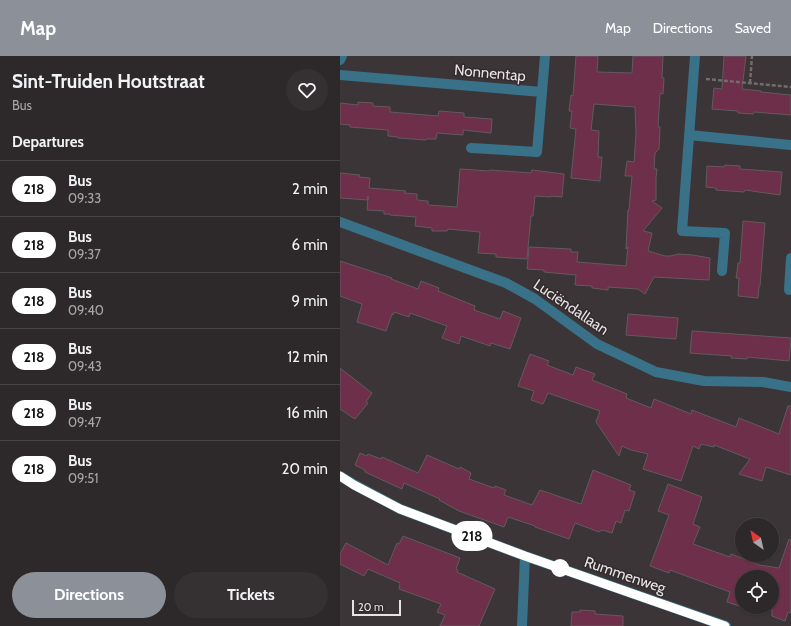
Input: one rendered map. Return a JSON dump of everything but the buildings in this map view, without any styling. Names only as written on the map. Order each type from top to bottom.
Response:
[{"type":"street","points":[[340,60],[342,56]]},
{"type":"street","name":"Nonnentap","points":[[471,148],[537,152],[545,56]]},
{"type":"street","points":[[695,56],[682,231],[725,233],[722,271]]},
{"type":"street","name":"Nonnentap","points":[[340,75],[542,92]]},
{"type":"street","points":[[689,135],[791,145]]},
{"type":"street","name":"Luciëndallaan","points":[[340,222],[506,283],[535,299],[597,344],[656,372],[704,380],[763,382],[791,388]]},
{"type":"street","points":[[789,290],[791,258]]},
{"type":"street","name":"Rummenweg","points":[[340,476],[400,509],[525,556],[726,626]]},
{"type":"street","points":[[522,626],[525,556]]},
{"type":"path","points":[[750,83],[752,56]]},
{"type":"path","points":[[693,78],[791,87]]},
{"type":"bus line","name":"218","points":[[340,476],[400,509],[525,556],[725,626]]}]
